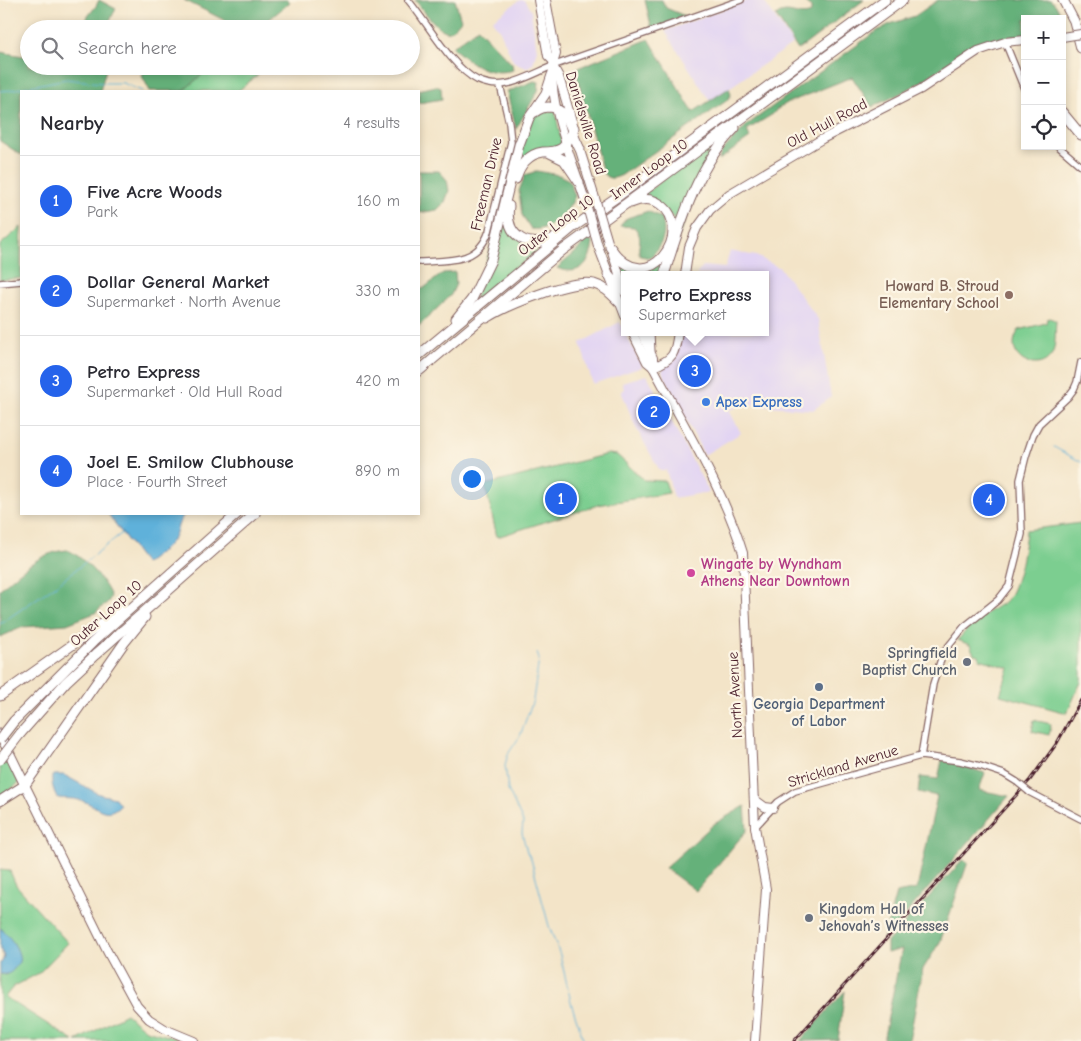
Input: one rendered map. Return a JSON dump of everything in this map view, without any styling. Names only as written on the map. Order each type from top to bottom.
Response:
[{"type":"highway","name":"Outer Loop 10","points":[[420,354],[572,228],[884,0]]},
{"type":"highway","name":"Inner Loop 10","points":[[420,370],[530,277],[613,212],[903,0]]},
{"type":"highway","points":[[1063,0],[1074,21],[1081,48]]},
{"type":"highway","points":[[438,338],[472,299],[490,260],[519,145],[529,118],[546,93],[552,75]]},
{"type":"highway","points":[[529,118],[543,108],[556,108],[563,112],[573,130],[580,149]]},
{"type":"highway","points":[[665,271],[695,189],[707,163],[723,140],[755,108]]},
{"type":"highway","points":[[1066,117],[1081,135]]},
{"type":"highway","points":[[572,228],[550,240],[534,243],[517,236],[508,221],[509,207],[520,168],[532,156],[556,151],[566,144],[573,130]]},
{"type":"highway","points":[[547,153],[556,155],[564,160],[579,182]]},
{"type":"highway","points":[[609,244],[624,264],[636,269],[650,267],[666,254],[674,228],[673,220],[667,209],[651,200],[646,199],[633,202],[613,212]]},
{"type":"highway","points":[[608,274],[621,292]]},
{"type":"highway","points":[[450,344],[489,316],[512,305],[572,285],[587,283],[621,294]]},
{"type":"highway","points":[[649,336],[650,351]]},
{"type":"highway","name":"Outer Loop 10","points":[[0,739],[14,721],[93,642],[237,515]]},
{"type":"highway","points":[[0,760],[20,734],[66,682],[254,515]]},
{"type":"highway","points":[[0,696],[158,584]]},
{"type":"highway","points":[[0,801],[25,785],[128,638],[174,586]]},
{"type":"highway","points":[[0,734],[25,785]]},
{"type":"main road","name":"Danielsville Road","points":[[538,0],[548,56],[559,77],[573,130]]},
{"type":"main road","name":"Danielsville Road","points":[[546,0],[556,54],[552,75],[556,108],[608,274]]},
{"type":"main road","points":[[1066,36],[1081,34]]},
{"type":"main road","name":"Old Hull Road","points":[[686,271],[690,247],[697,228],[710,210],[728,194],[826,136],[915,92],[978,52],[1005,42],[1021,40]]},
{"type":"main road","name":"Danielsville Road","points":[[580,149],[609,244]]},
{"type":"main road","points":[[609,244],[621,288]]},
{"type":"main road","name":"North Avenue","points":[[634,336],[647,362],[653,367],[711,478],[737,535],[743,553],[755,827],[766,889],[755,1041]]},
{"type":"main road","name":"North Avenue","points":[[643,336],[653,358],[653,367]]},
{"type":"main road","points":[[653,367],[664,363],[672,357],[676,350],[678,336]]},
{"type":"main road","points":[[25,785],[107,951],[137,1006],[149,1019],[165,1029],[194,1041]]},
{"type":"main road","points":[[754,799],[765,807],[773,808]]},
{"type":"street","points":[[408,0],[460,67],[477,80],[492,85],[518,81],[553,64],[616,45],[741,0]]},
{"type":"street","points":[[1005,42],[1021,81]]},
{"type":"street","name":"Freeman Drive","points":[[420,262],[458,259],[472,254],[485,241],[490,231],[511,142],[510,123],[500,85]]},
{"type":"street","points":[[1063,150],[1081,166]]},
{"type":"street","points":[[0,282],[20,281]]},
{"type":"street","points":[[1081,362],[1074,389],[1039,424],[1026,456],[1020,480],[1022,534],[1008,586],[998,600],[964,626],[943,653],[933,684],[921,756],[980,766],[1004,774],[1029,792],[1081,819]]},
{"type":"street","name":"Strickland Avenue","points":[[755,827],[784,798],[801,788],[921,756]]},
{"type":"shaded area","points":[[520,0],[524,0],[531,11],[537,50],[533,64],[526,68],[513,61],[500,31],[492,20]]},
{"type":"shaded area","points":[[749,0],[763,0],[793,44],[710,101],[665,31]]},
{"type":"shaded area","points":[[730,251],[756,256],[780,268],[818,319],[831,397],[813,410],[747,404],[729,410],[741,433],[704,455],[662,371],[674,360],[681,336],[769,336],[769,271],[699,271],[703,266],[725,268]]},
{"type":"shaded area","points":[[620,322],[621,336],[627,336],[642,367],[593,384],[580,343]]},
{"type":"shaded area","points":[[647,375],[709,492],[674,498],[666,470],[660,471],[636,428],[621,391],[624,389],[622,382]]},
{"type":"green space","points":[[99,0],[116,9],[110,20],[85,20]]},
{"type":"green space","points":[[184,0],[288,0],[290,2],[269,20],[224,20]]},
{"type":"green space","points":[[415,0],[455,0],[461,20],[450,31],[441,29]]},
{"type":"green space","points":[[645,0],[662,0],[666,8],[685,16],[652,30]]},
{"type":"green space","points":[[802,0],[864,0],[798,50],[776,16],[785,12],[802,15],[811,13],[811,7]]},
{"type":"green space","points":[[938,0],[1050,0],[1055,4],[1061,15],[1021,15],[1021,36],[995,40],[971,49],[911,88],[872,107],[852,77],[787,103],[747,130],[750,138],[719,160],[721,152],[747,125],[875,32],[890,24],[915,16]]},
{"type":"green space","points":[[478,28],[512,64],[513,70],[495,72],[487,70],[473,63],[452,47]]},
{"type":"green space","points":[[649,39],[693,112],[729,88],[731,94],[729,99],[622,175],[609,178],[603,173],[575,69]]},
{"type":"green space","points":[[0,52],[20,55],[20,75],[104,75],[100,90],[20,90],[20,154],[0,141]]},
{"type":"green space","points":[[202,75],[258,75],[239,90],[184,90]]},
{"type":"green space","points":[[202,75],[184,90],[149,90],[142,76]]},
{"type":"green space","points":[[534,81],[539,82],[538,91],[516,129],[507,92]]},
{"type":"green space","points":[[436,86],[441,88],[442,99],[420,103],[420,90],[418,90]]},
{"type":"green space","points":[[555,110],[562,146],[541,151],[517,171],[507,207],[510,229],[542,247],[473,305],[521,146],[535,114]]},
{"type":"green space","points":[[723,135],[664,271],[643,271],[660,264],[674,218],[645,197],[644,194]]},
{"type":"green space","points":[[420,171],[439,171],[447,180],[449,191],[445,202],[437,210],[420,213]]},
{"type":"green space","points":[[537,171],[559,175],[569,180],[575,196],[568,209],[558,220],[545,228],[531,229],[522,215],[519,191],[525,175]]},
{"type":"green space","points":[[648,211],[662,218],[664,230],[661,244],[651,258],[640,256],[640,238],[634,227],[620,226],[627,218]]},
{"type":"green space","points":[[20,228],[20,278],[0,280],[0,245]]},
{"type":"green space","points":[[588,240],[593,242],[592,250],[590,257],[582,267],[572,271],[557,268],[577,251],[584,242]]},
{"type":"green space","points":[[617,259],[622,264],[637,271],[621,271],[621,274]]},
{"type":"green space","points":[[455,272],[456,284],[451,295],[420,325],[420,290],[443,273]]},
{"type":"green space","points":[[1050,318],[1056,321],[1053,352],[1047,360],[1040,363],[1032,364],[1024,361],[1018,356],[1015,349],[1015,340],[1019,330],[1046,323],[1047,319]]},
{"type":"green space","points":[[608,454],[617,455],[644,480],[665,481],[669,493],[598,505],[497,537],[485,485]]},
{"type":"green space","points":[[1081,523],[1081,682],[1067,713],[1000,695],[1009,668],[980,659],[979,655],[974,654],[970,645],[958,640],[966,630],[1008,599],[1019,569],[1026,530]]},
{"type":"green space","points":[[67,550],[79,557],[99,577],[109,591],[111,597],[108,602],[95,613],[67,624],[23,627],[0,637],[0,589],[39,559]]},
{"type":"green space","points":[[1034,720],[1051,724],[1049,735],[1032,731]]},
{"type":"green space","points":[[942,760],[985,773],[979,790],[1009,796],[883,940],[896,893],[917,889],[937,796],[918,792],[920,777],[938,779]]},
{"type":"green space","points":[[9,761],[19,783],[0,797],[0,766]]},
{"type":"green space","points":[[745,806],[747,830],[696,891],[665,868],[714,824]]},
{"type":"green space","points":[[963,860],[968,862],[940,942],[923,969],[909,1041],[883,1041],[902,949],[887,953],[887,942]]},
{"type":"green space","points":[[0,870],[10,871],[16,885],[68,943],[39,973],[13,987],[5,997],[74,1041],[0,1041],[0,974],[6,975],[3,930],[0,928]]},
{"type":"green space","points":[[845,991],[838,1040],[800,1041]]},
{"type":"green space","points":[[126,1014],[146,1030],[186,1041],[76,1041]]},
{"type":"water","points":[[109,515],[184,515],[170,543],[145,564]]},
{"type":"water","points":[[64,775],[99,794],[115,798],[120,805],[115,810],[105,811],[79,800],[58,798],[52,785],[52,776]]},
{"type":"water","points":[[0,928],[14,943],[19,958],[19,962],[11,972],[6,974],[0,974],[0,963],[4,956],[0,949]]},
{"type":"waterway","points":[[0,91],[66,79],[123,83],[140,90]]},
{"type":"waterway","points":[[1054,447],[1081,462]]},
{"type":"waterway","points":[[0,624],[59,583],[122,533]]},
{"type":"waterway","points":[[537,653],[539,659],[533,700],[520,736],[508,754],[505,765],[508,790],[523,822],[522,833],[527,852],[531,859],[549,926],[560,955],[572,1006],[584,1041]]},
{"type":"railway","points":[[794,1041],[1030,780],[1057,743],[1081,700]]},
{"type":"place","name":"Howard B. Stroud Elementary School","points":[[1009,295]]},
{"type":"place","name":"Petro Express","points":[[695,371]]},
{"type":"place","name":"Apex Express","points":[[706,402]]},
{"type":"place","name":"Dollar General Market","points":[[654,412]]},
{"type":"place","name":"Five Acre Woods","points":[[561,499]]},
{"type":"place","name":"Joel E. Smilow Clubhouse","points":[[989,500]]},
{"type":"place","name":"Wingate by Wyndham Athens Near Downtown","points":[[691,573]]},
{"type":"place","name":"Springfield Baptist Church","points":[[967,662]]},
{"type":"place","name":"Georgia Department of Labor","points":[[819,687]]},
{"type":"place","name":"Kingdom Hall of Jehovah’s Witnesses","points":[[809,918]]}]
